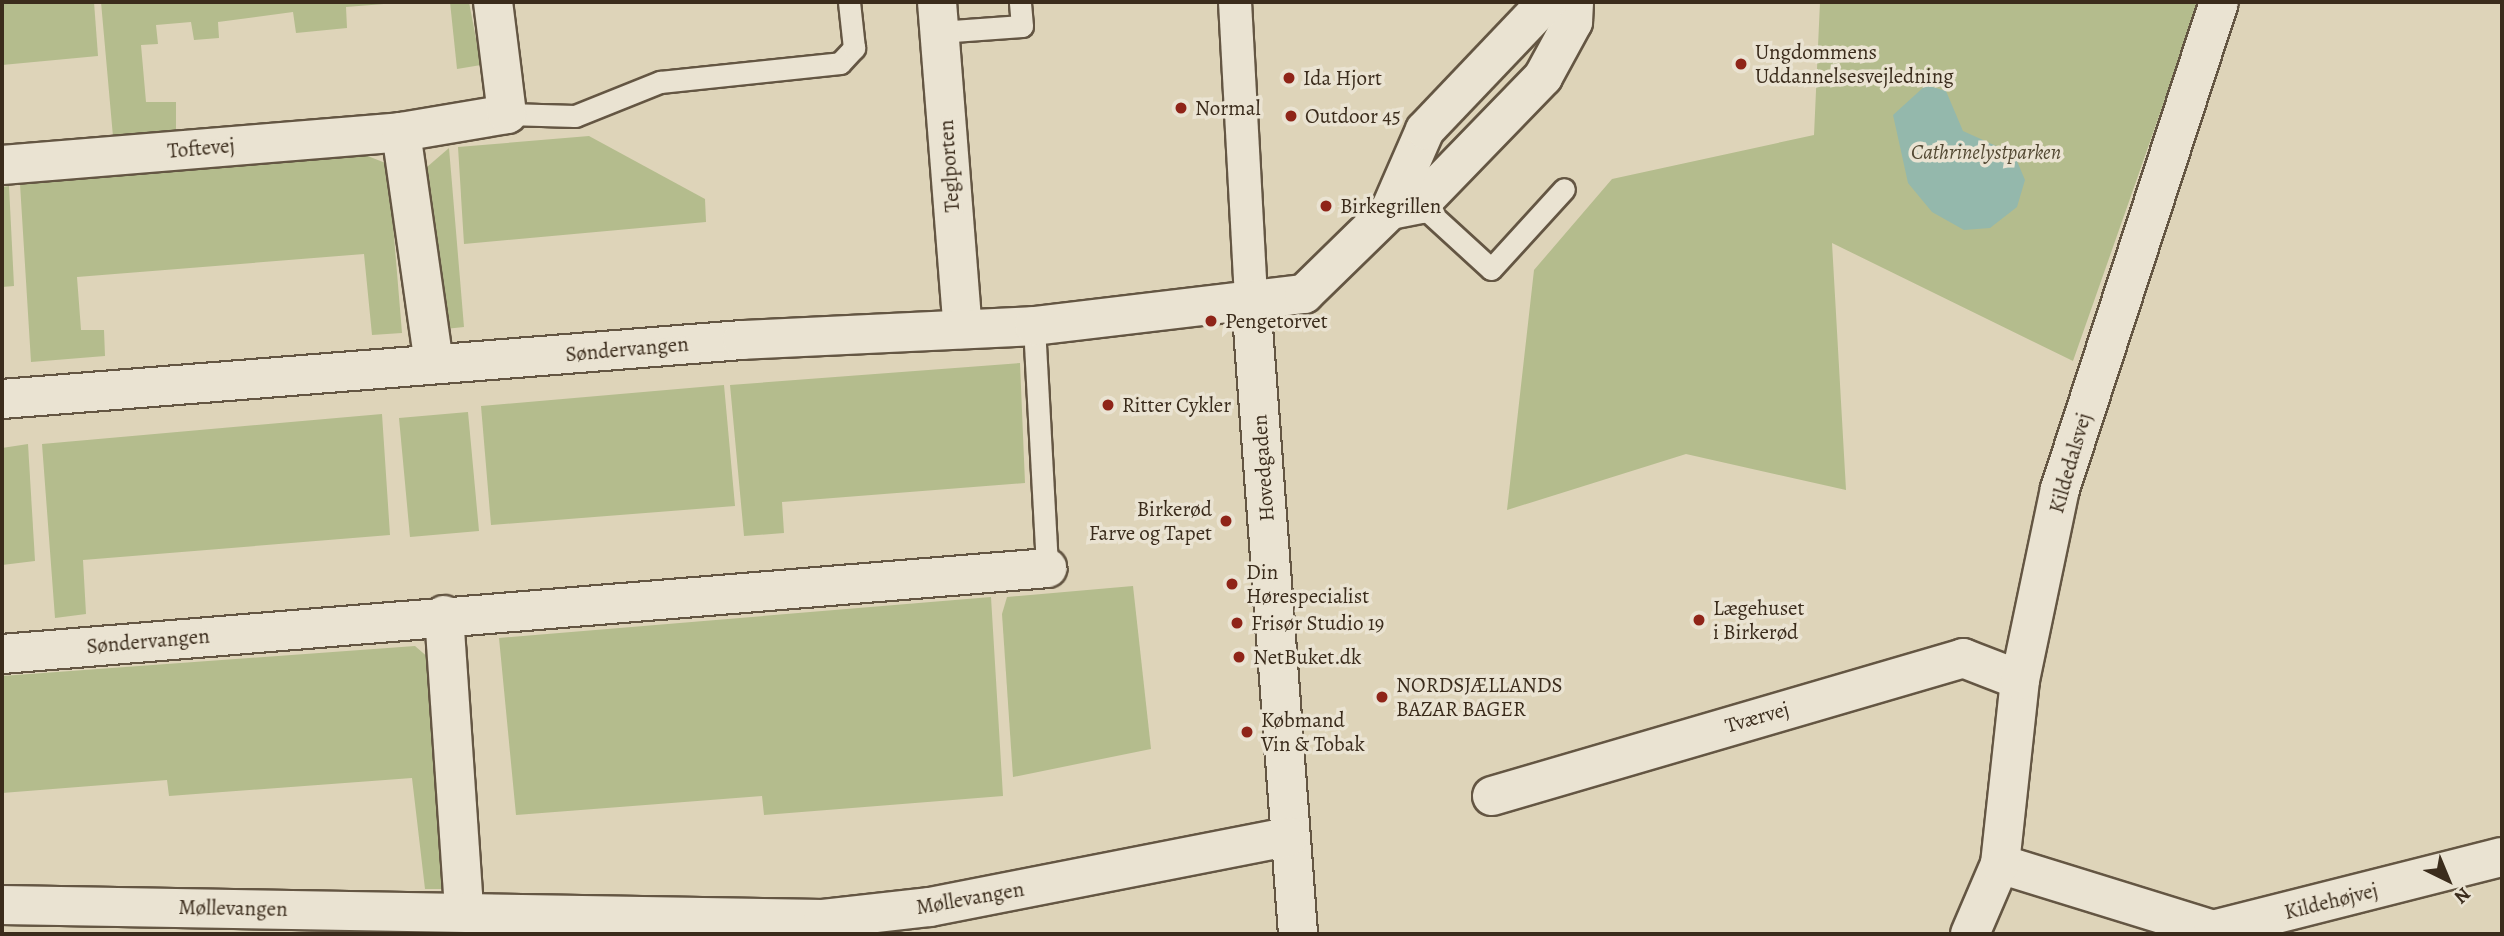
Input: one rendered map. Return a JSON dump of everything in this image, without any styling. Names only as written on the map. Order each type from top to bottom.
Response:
[{"type":"street","points":[[493,2],[507,114]]},
{"type":"street","name":"Hovedgaden","points":[[1235,2],[1251,301],[1287,837],[1298,934]]},
{"type":"street","points":[[1405,207],[1425,130],[1547,2]]},
{"type":"street","name":"Søndervangen","points":[[2,400],[434,364],[1034,326],[1304,294],[1405,207],[1543,77],[1573,22],[1574,2]]},
{"type":"street","name":"Kildedalsvej","points":[[1969,934],[2000,864],[2020,680],[2060,488],[2219,2]]},
{"type":"street","name":"Teglporten","points":[[938,17],[963,330]]},
{"type":"street","name":"Toftevej","points":[[2,165],[401,132],[507,114]]},
{"type":"street","points":[[401,132],[434,364]]},
{"type":"street","name":"Søndervangen","points":[[2,654],[444,615],[1047,568]]},
{"type":"street","points":[[444,615],[464,911]]},
{"type":"street","name":"Tværvej","points":[[1492,796],[1963,657],[2020,680]]},
{"type":"street","name":"Møllevangen","points":[[2,905],[464,911],[648,924],[823,919],[930,907],[1287,837]]},
{"type":"street","name":"Kildehøjvej","points":[[2000,864],[2213,930],[2502,857]]},
{"type":"lane","points":[[507,114],[575,116],[660,82],[840,63],[854,48],[849,2]]},
{"type":"lane","points":[[938,17],[1022,26],[1020,2]]},
{"type":"lane","points":[[1405,207],[1491,269],[1564,189]]},
{"type":"lane","points":[[1034,326],[1047,568]]},
{"type":"green space","points":[[2,2],[94,2],[98,56],[2,65]]},
{"type":"green space","points":[[101,2],[409,2],[346,7],[347,28],[296,33],[293,12],[218,22],[219,38],[194,40],[191,22],[156,25],[158,44],[141,45],[146,102],[176,102],[176,144],[114,148]]},
{"type":"green space","points":[[450,2],[469,2],[481,65],[457,69]]},
{"type":"green space","name":"Cathrinelystparken","points":[[1820,2],[2199,2],[2073,361],[1832,243],[1846,490],[1686,454],[1507,510],[1534,270],[1612,179],[1814,135]]},
{"type":"green space","points":[[589,136],[705,199],[706,222],[464,244],[458,147]]},
{"type":"green space","points":[[449,148],[464,327],[445,329],[427,167]]},
{"type":"green space","points":[[360,153],[388,164],[402,333],[372,335],[364,254],[77,277],[81,330],[104,330],[105,356],[31,362],[20,184]]},
{"type":"green space","points":[[9,186],[14,286],[2,287],[2,187]]},
{"type":"green space","points":[[1020,363],[1025,483],[782,502],[784,533],[744,536],[730,385]]},
{"type":"green space","points":[[724,385],[735,506],[491,525],[481,406]]},
{"type":"green space","points":[[468,412],[479,531],[410,537],[399,418]]},
{"type":"green space","points":[[382,414],[390,535],[83,560],[86,614],[55,618],[42,444]]},
{"type":"green space","points":[[28,444],[35,561],[2,565],[2,448]]},
{"type":"green space","points":[[1133,586],[1151,749],[1013,777],[1002,614],[1007,597]]},
{"type":"green space","points":[[991,597],[1003,796],[764,815],[762,796],[516,815],[499,638]]},
{"type":"green space","points":[[415,646],[430,659],[446,889],[425,889],[412,778],[169,796],[167,780],[2,793],[2,676]]},
{"type":"water","points":[[1926,85],[1946,91],[1963,131],[2014,154],[2025,180],[2017,207],[1990,228],[1964,230],[1932,212],[1908,183],[1893,115]]},
{"type":"place","name":"Ungdommens Uddannelsesvejledning","points":[[1741,64]]},
{"type":"place","name":"Ida Hjort","points":[[1289,78]]},
{"type":"place","name":"Normal","points":[[1181,108]]},
{"type":"place","name":"Outdoor 45","points":[[1291,116]]},
{"type":"place","name":"Birkegrillen","points":[[1326,206]]},
{"type":"place","name":"Pengetorvet","points":[[1211,321]]},
{"type":"place","name":"Ritter Cykler","points":[[1108,405]]},
{"type":"place","name":"Birkerød Farve og Tapet","points":[[1226,521]]},
{"type":"place","name":"Din Hørespecialist","points":[[1232,584]]},
{"type":"place","name":"Lægehuset i Birkerød","points":[[1699,620]]},
{"type":"place","name":"Frisør Studio 19","points":[[1237,623]]},
{"type":"place","name":"NetBuket.dk","points":[[1239,657]]},
{"type":"place","name":"NORDSJÆLLANDS BAZAR BAGER","points":[[1382,697]]},
{"type":"place","name":"Købmand Vin & Tobak","points":[[1247,732]]}]
